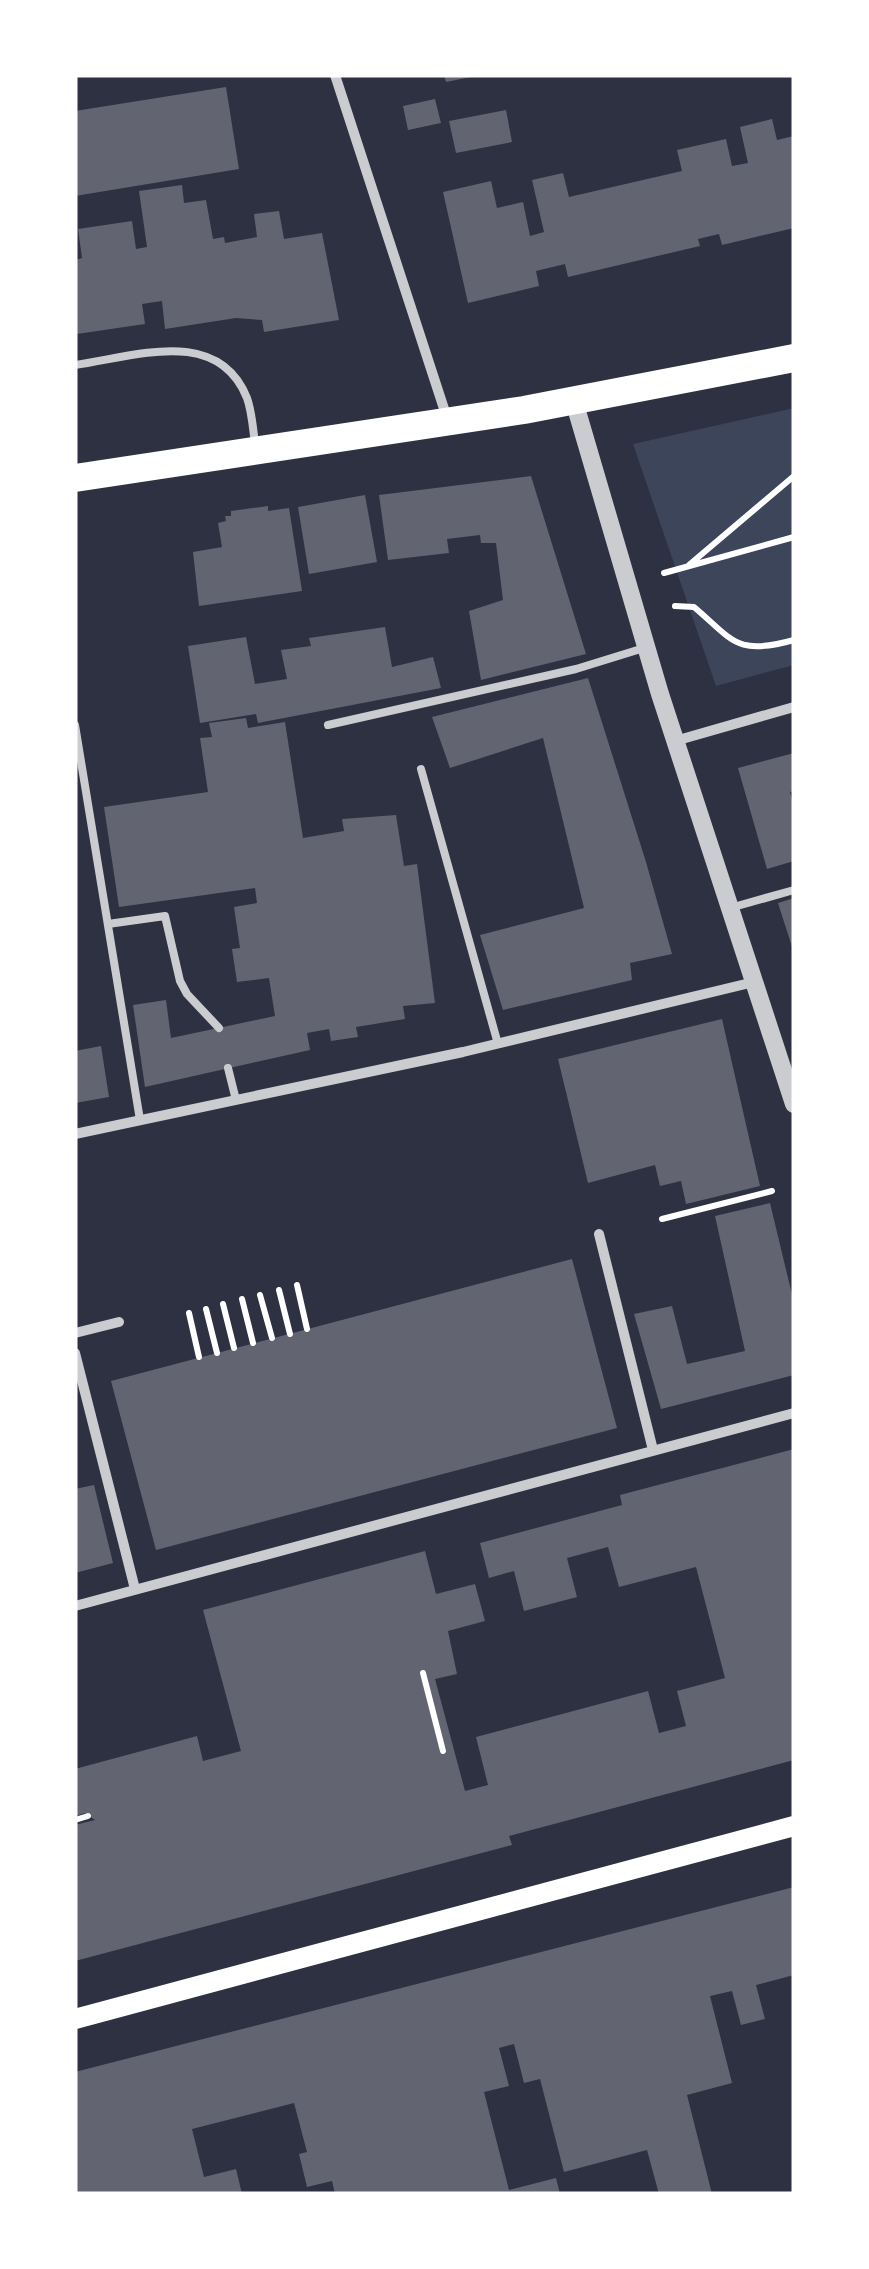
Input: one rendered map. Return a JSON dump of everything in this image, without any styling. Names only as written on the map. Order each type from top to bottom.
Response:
[{"type":"highway","points":[[75,478],[574,401],[794,358]]},
{"type":"main road","points":[[75,2019],[794,1826]]},
{"type":"street","points":[[335,75],[448,422]]},
{"type":"street","points":[[574,401],[646,648],[754,982],[789,1075],[794,1104]]},
{"type":"street","points":[[676,741],[794,707]]},
{"type":"street","points":[[75,1134],[498,1044],[754,982]]},
{"type":"street","points":[[599,1234],[652,1450]]},
{"type":"street","points":[[75,1333],[119,1322]]},
{"type":"street","points":[[75,1353],[135,1589]]},
{"type":"street","points":[[75,1606],[793,1414]]},
{"type":"lane","points":[[75,366],[176,350],[207,354],[231,372],[247,399],[256,451]]},
{"type":"lane","points":[[328,726],[576,669],[646,648]]},
{"type":"lane","points":[[75,725],[140,1120]]},
{"type":"lane","points":[[421,769],[498,1044]]},
{"type":"lane","points":[[730,908],[794,890]]},
{"type":"lane","points":[[108,924],[165,916],[180,981],[219,1028]]},
{"type":"lane","points":[[228,1068],[236,1100]]},
{"type":"path","points":[[690,565],[794,476]]},
{"type":"path","points":[[664,572],[794,538]]},
{"type":"path","points":[[675,606],[694,607],[737,644],[771,646],[794,640]]},
{"type":"path","points":[[662,1219],[772,1191]]},
{"type":"path","points":[[297,1285],[307,1329]]},
{"type":"path","points":[[278,1290],[290,1334]]},
{"type":"path","points":[[260,1295],[272,1338]]},
{"type":"path","points":[[242,1300],[253,1343]]},
{"type":"path","points":[[223,1304],[234,1348]]},
{"type":"path","points":[[206,1309],[217,1353]]},
{"type":"path","points":[[189,1314],[199,1357]]},
{"type":"path","points":[[423,1673],[443,1751]]},
{"type":"path","points":[[75,1820],[88,1816]]},
{"type":"shaded area","points":[[794,408],[794,665],[716,686],[633,444]]},
{"type":"building","points":[[444,75],[470,75],[471,77],[446,82]]},
{"type":"building","points":[[226,87],[239,169],[75,196],[75,111]]},
{"type":"building","points":[[435,99],[441,123],[408,130],[403,106]]},
{"type":"building","points":[[506,110],[512,142],[456,153],[449,121]]},
{"type":"building","points":[[772,119],[777,140],[794,136],[794,228],[722,245],[719,234],[698,239],[700,246],[568,277],[565,264],[536,271],[539,286],[468,303],[443,192],[491,181],[497,208],[523,202],[530,236],[544,232],[532,180],[563,173],[569,197],[682,171],[677,150],[726,139],[732,166],[748,163],[740,127]]},
{"type":"building","points":[[182,185],[184,203],[206,200],[213,239],[224,237],[225,243],[257,237],[254,214],[279,211],[284,239],[322,233],[339,320],[264,332],[262,320],[236,318],[165,329],[162,301],[142,304],[145,324],[77,334],[75,260],[82,258],[78,229],[132,221],[136,249],[147,247],[139,191]]},
{"type":"building","points":[[531,476],[586,654],[481,680],[469,611],[503,600],[496,543],[481,543],[480,535],[447,539],[449,553],[388,560],[379,495]]},
{"type":"building","points":[[365,495],[377,562],[309,574],[298,507]]},
{"type":"building","points":[[268,506],[268,511],[289,508],[302,591],[199,606],[193,552],[222,547],[218,523],[226,521],[225,516],[231,516],[231,511]]},
{"type":"building","points":[[385,627],[392,667],[433,657],[441,688],[258,723],[256,714],[200,723],[188,646],[246,637],[255,684],[287,679],[281,650],[311,646],[309,638]]},
{"type":"building","points":[[588,678],[672,954],[630,963],[632,980],[503,1010],[480,935],[584,908],[543,738],[450,768],[432,717]]},
{"type":"building","points":[[246,718],[248,728],[285,722],[303,838],[344,831],[342,819],[396,815],[404,866],[417,864],[435,1003],[403,1006],[405,1019],[356,1027],[358,1037],[331,1041],[329,1029],[307,1033],[310,1050],[145,1087],[133,1005],[166,1000],[171,1038],[275,1016],[269,978],[237,982],[232,949],[240,948],[234,907],[257,903],[255,888],[119,907],[104,807],[208,792],[200,738],[212,737],[209,723]]},
{"type":"building","points":[[794,753],[794,791],[790,792],[794,807],[794,861],[767,869],[738,768]]},
{"type":"building","points":[[794,898],[794,950],[793,950],[778,903]]},
{"type":"building","points":[[722,1019],[760,1186],[686,1204],[681,1181],[660,1186],[655,1165],[588,1183],[558,1059]]},
{"type":"building","points":[[101,1046],[109,1097],[75,1103],[75,1051]]},
{"type":"building","points":[[770,1203],[794,1303],[794,1375],[661,1409],[634,1314],[672,1306],[687,1364],[745,1351],[715,1216]]},
{"type":"building","points":[[572,1259],[617,1428],[156,1550],[111,1381]]},
{"type":"building","points":[[794,1449],[794,1760],[509,1836],[512,1845],[75,1961],[75,1825],[95,1820],[85,1813],[75,1816],[75,1769],[197,1736],[203,1761],[241,1751],[203,1610],[425,1551],[436,1594],[475,1584],[485,1621],[448,1631],[457,1674],[435,1679],[465,1791],[488,1785],[476,1737],[648,1691],[659,1733],[686,1726],[677,1691],[725,1678],[696,1567],[619,1587],[608,1547],[567,1558],[577,1597],[524,1611],[514,1571],[489,1578],[480,1543],[622,1505],[620,1495]]},
{"type":"building","points":[[94,1485],[113,1563],[75,1573],[75,1489]]},
{"type":"building","points":[[794,1887],[794,1975],[756,1985],[765,2019],[741,2025],[732,1991],[710,1996],[732,2083],[687,2095],[712,2194],[659,2194],[647,2150],[564,2172],[540,2079],[524,2083],[514,2044],[499,2048],[509,2086],[484,2092],[509,2190],[556,2178],[560,2194],[335,2194],[332,2181],[307,2187],[299,2154],[307,2152],[294,2103],[192,2129],[204,2177],[236,2169],[242,2194],[75,2194],[75,2072]]}]
